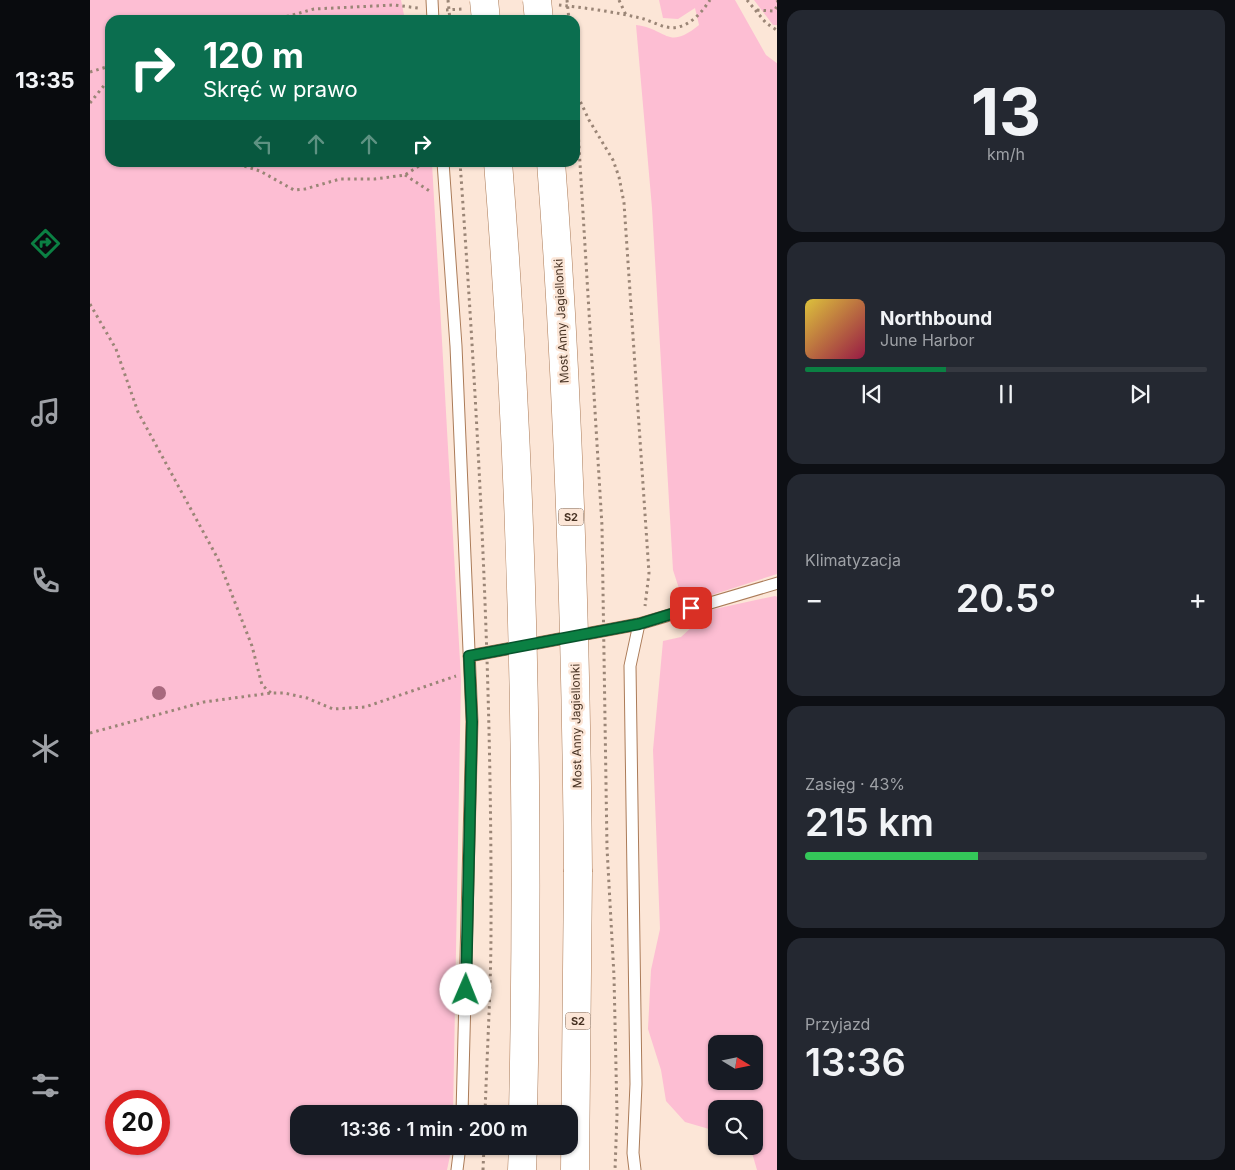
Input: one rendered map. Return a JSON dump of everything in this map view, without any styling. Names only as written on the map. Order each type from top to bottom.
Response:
[{"type":"highway","points":[[484,0],[486,15]]},
{"type":"highway","points":[[537,0],[538,15]]},
{"type":"highway","points":[[498,167],[516,455],[521,607],[526,963],[524,1105]]},
{"type":"highway","name":"Most Anny Jagiellonki","points":[[550,167],[564,355],[575,620],[578,872],[575,1170]]},
{"type":"highway","points":[[522,1170],[523,1155]]},
{"type":"lane","points":[[443,167],[456,346],[472,722],[462,1105]]},
{"type":"lane","points":[[469,656],[639,624],[777,583]]},
{"type":"lane","points":[[635,1170],[633,1153],[636,1084],[630,666],[639,624]]},
{"type":"lane","points":[[457,1170],[459,1155]]},
{"type":"path","points":[[448,0],[450,15]]},
{"type":"path","points":[[567,0],[568,15]]},
{"type":"path","points":[[619,0],[626,16]]},
{"type":"path","points":[[612,13],[677,28],[703,11],[710,0]]},
{"type":"path","points":[[747,0],[766,24],[777,30]]},
{"type":"path","points":[[756,10],[774,12],[777,2]]},
{"type":"path","points":[[292,15],[314,9],[394,5],[432,10]]},
{"type":"path","points":[[90,72],[105,68]]},
{"type":"path","points":[[90,103],[105,84]]},
{"type":"path","points":[[580,102],[588,120],[614,160],[624,204],[649,574],[647,600],[639,624]]},
{"type":"path","points":[[580,163],[602,526],[607,848],[614,976],[617,1094],[615,1170]]},
{"type":"path","points":[[248,167],[260,171],[294,190],[305,189],[340,179],[376,179],[405,175],[417,167]]},
{"type":"path","points":[[460,167],[476,387],[488,670],[492,928],[485,1105]]},
{"type":"path","points":[[405,175],[424,185],[446,206]]},
{"type":"path","points":[[90,304],[116,348],[138,412],[218,559],[252,646],[262,685],[271,693]]},
{"type":"path","points":[[90,733],[204,702],[271,693],[284,692],[333,709],[365,707],[433,682],[470,672]]},
{"type":"path","points":[[483,1170],[484,1155]]},
{"type":"shaded area","points":[[90,0],[401,0],[404,15],[105,15],[105,167],[432,167],[461,679],[453,1105],[290,1105],[290,1155],[450,1155],[447,1170],[90,1170]]},
{"type":"shaded area","points":[[659,0],[735,0],[766,55],[777,63],[777,574],[684,604],[673,570],[652,208],[636,25],[647,27],[668,36],[680,37],[699,25],[695,8],[678,19],[663,18]]},
{"type":"shaded area","points":[[754,0],[777,0],[777,25],[773,25]]},
{"type":"shaded area","points":[[777,597],[777,1170],[757,1170],[753,1155],[763,1155],[763,1100],[708,1100],[708,1129],[685,1122],[666,1101],[661,1070],[648,1029],[651,970],[660,929],[653,750],[663,641],[681,637],[710,610]]},
{"type":"route","points":[[466,990],[472,722],[469,656],[639,624],[691,608]]}]
